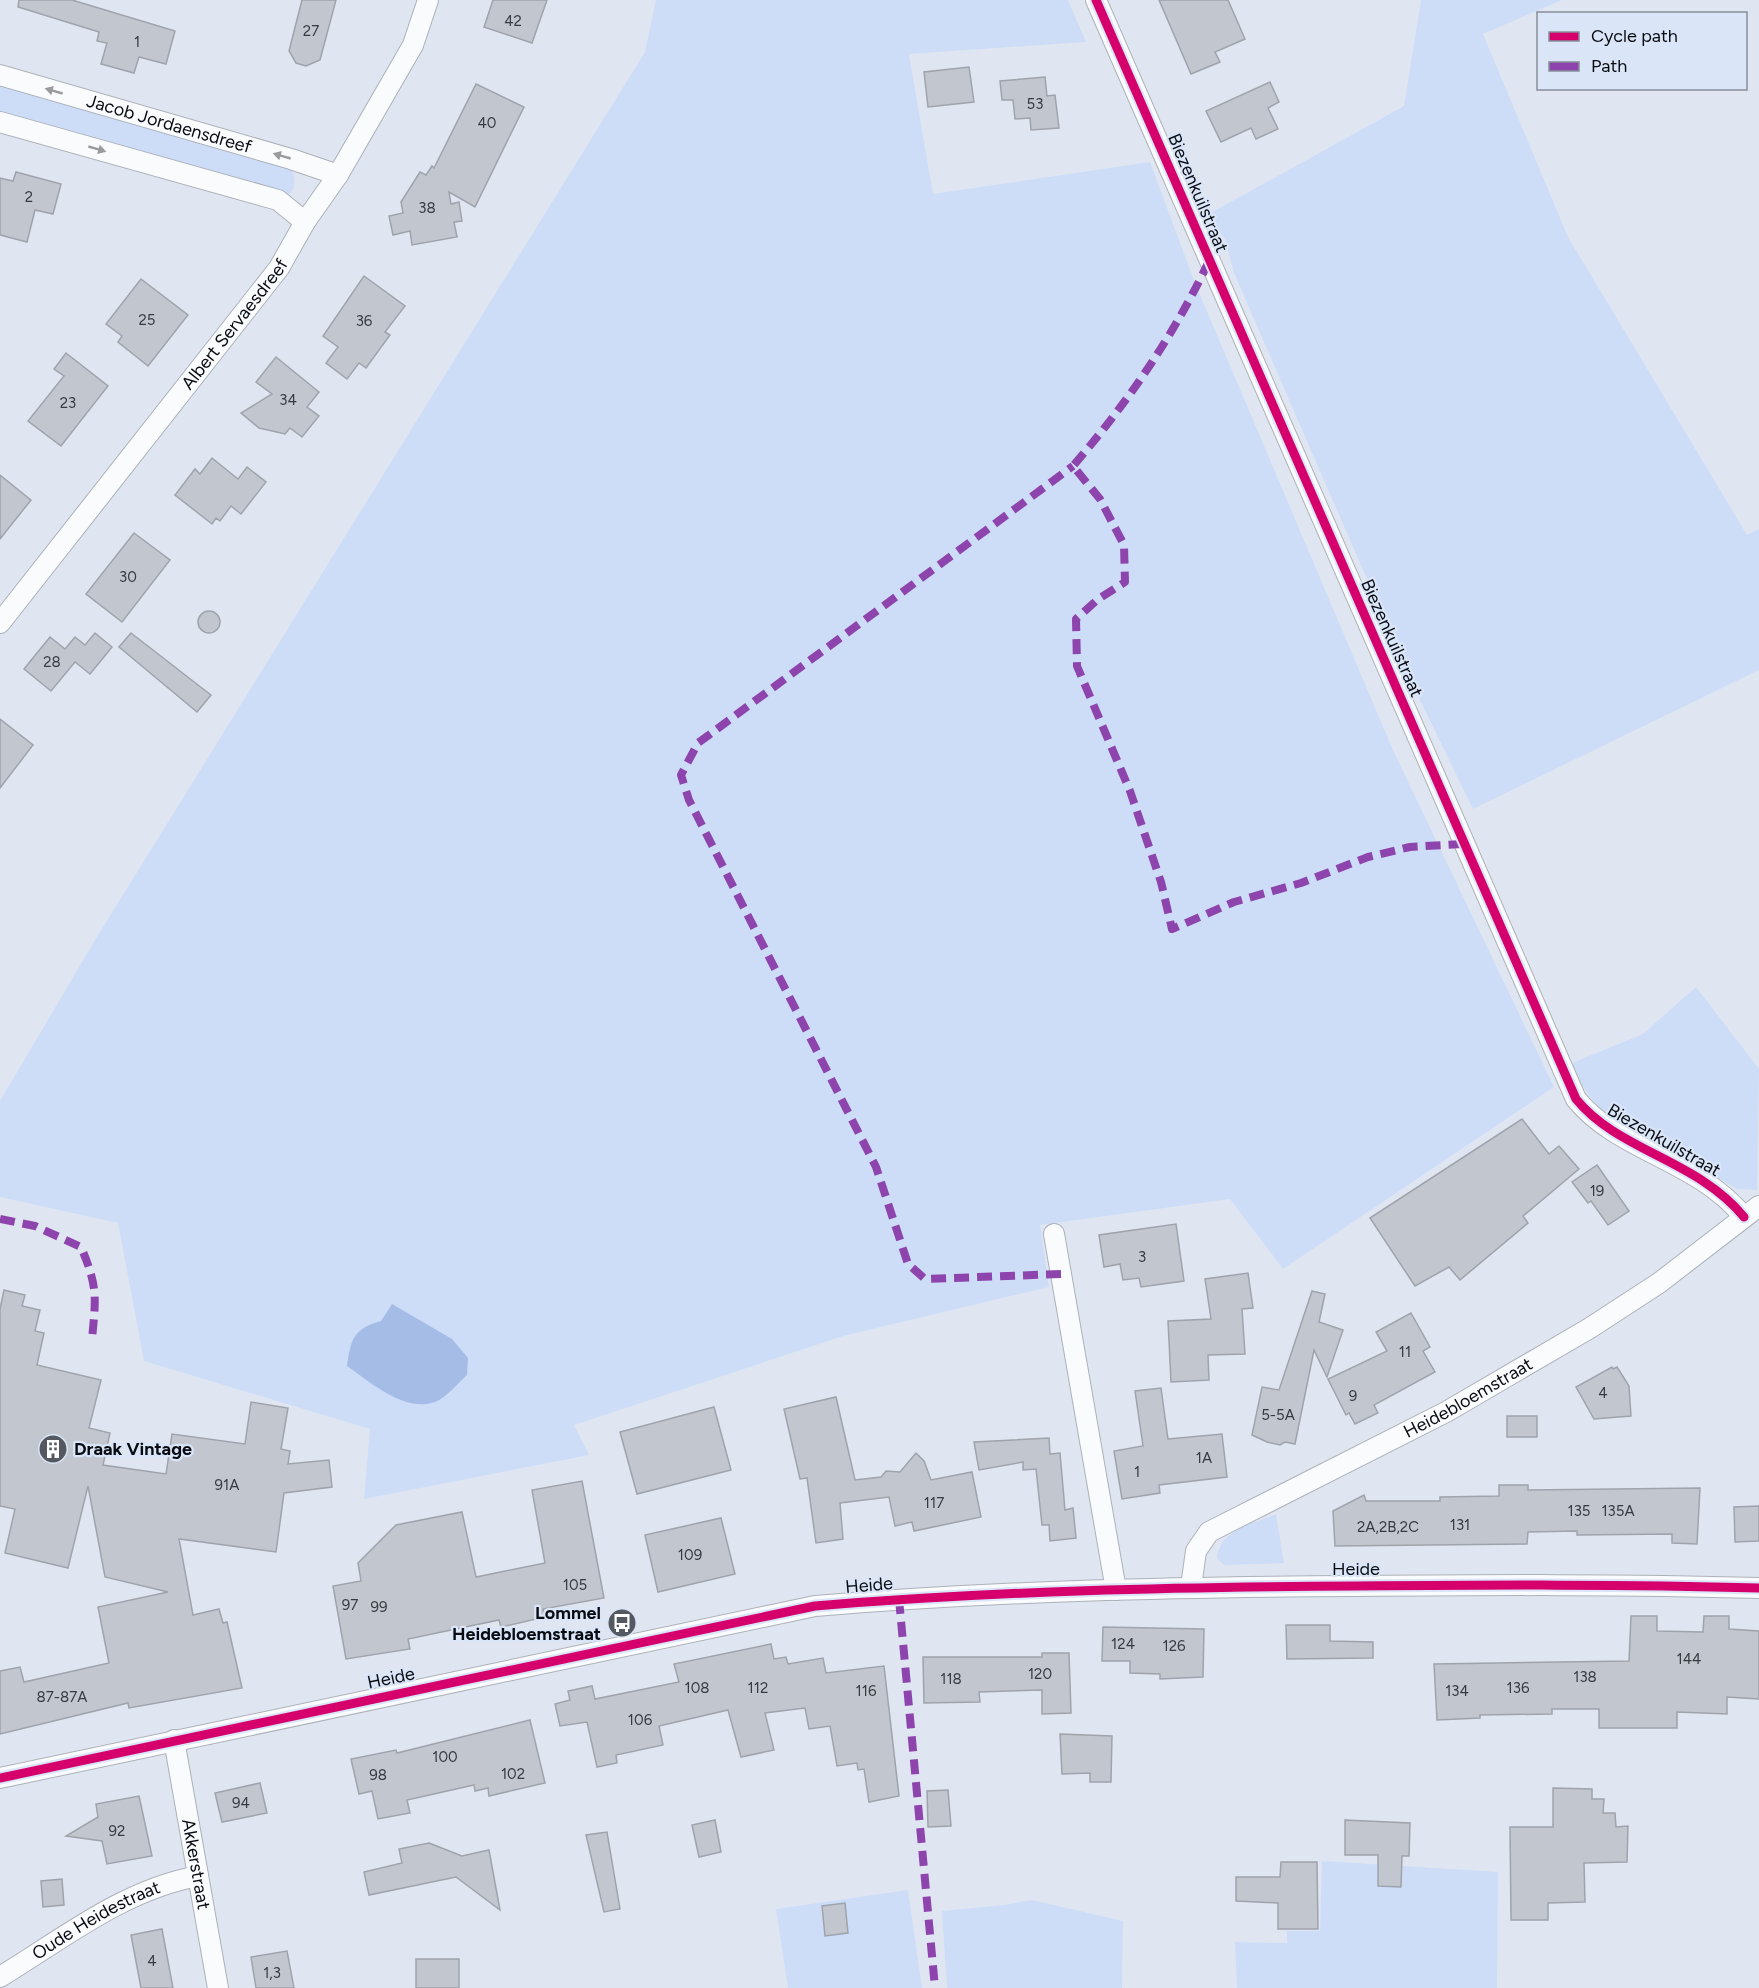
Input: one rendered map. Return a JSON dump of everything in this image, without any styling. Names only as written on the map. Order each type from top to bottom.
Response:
[{"type":"street","name":"Albert Servaesdreef","points":[[0,623],[279,268],[305,222],[338,175],[413,45],[428,0]]},
{"type":"street","name":"Biezenkuilstraat","points":[[1096,0],[1576,1099],[1599,1122],[1709,1183],[1729,1199],[1751,1212]]},
{"type":"street","name":"Jacob Jordaensdreef","points":[[0,75],[291,159],[338,175]]},
{"type":"street","points":[[0,122],[278,200],[305,222]]},
{"type":"street","name":"Heidebloemstraat","points":[[1191,1587],[1196,1551],[1209,1532],[1446,1412],[1590,1328],[1659,1283],[1751,1212]]},
{"type":"street","points":[[1054,1234],[1116,1590]]},
{"type":"street","name":"Heide","points":[[0,1778],[815,1606],[899,1599],[1191,1587],[1611,1584],[1759,1588]]},
{"type":"street","name":"Akkerstraat","points":[[174,1740],[218,1988]]},
{"type":"street","name":"Oude Heidestraat","points":[[0,1977],[75,1928],[132,1898],[168,1882],[198,1876]]},
{"type":"shaded area","points":[[656,0],[1068,0],[1086,42],[909,54],[933,194],[1150,162],[1195,283],[1393,750],[1554,1087],[1283,1269],[1230,1199],[1040,1225],[1049,1287],[843,1336],[574,1425],[589,1455],[364,1499],[370,1429],[144,1361],[118,1223],[0,1197],[0,1101],[95,940],[645,52]]},
{"type":"shaded area","points":[[1421,0],[1562,0],[1483,34],[1568,237],[1747,535],[1759,529],[1759,670],[1473,809],[1416,692],[1234,273],[1225,239],[1207,215],[1404,106]]},
{"type":"shaded area","points":[[0,85],[286,166],[294,176],[293,189],[289,194],[282,193],[0,113]]},
{"type":"shaded area","points":[[1696,987],[1759,1069],[1757,1190],[1737,1189],[1597,1106],[1582,1085],[1572,1063],[1643,1034]]},
{"type":"shaded area","points":[[392,1304],[452,1339],[468,1358],[467,1375],[448,1394],[435,1402],[424,1404],[400,1400],[347,1366],[355,1336],[364,1328],[381,1321]]},
{"type":"shaded area","points":[[1276,1514],[1284,1563],[1224,1565],[1217,1558],[1219,1548],[1230,1534]]},
{"type":"shaded area","points":[[1322,1861],[1498,1872],[1497,1988],[1237,1988],[1235,1942],[1287,1943],[1287,1931],[1320,1931]]},
{"type":"shaded area","points":[[908,1890],[922,1988],[788,1988],[776,1909]]},
{"type":"shaded area","points":[[1032,1900],[1123,1921],[1122,1988],[947,1988],[942,1911]]},
{"type":"building","points":[[19,0],[72,0],[175,31],[166,64],[139,57],[134,73],[101,64],[107,43],[97,41],[99,32],[18,7]]},
{"type":"building","points":[[302,0],[336,0],[320,60],[306,66],[296,63],[289,51]]},
{"type":"building","points":[[493,0],[547,0],[532,43],[484,27]]},
{"type":"building","points":[[1159,0],[1228,0],[1245,39],[1215,52],[1220,62],[1191,74]]},
{"type":"building","points":[[969,67],[974,102],[928,107],[924,72]]},
{"type":"building","points":[[1045,77],[1047,96],[1055,95],[1059,128],[1031,130],[1030,118],[1015,119],[1013,100],[1002,100],[1000,81]]},
{"type":"building","points":[[1270,82],[1279,102],[1268,108],[1278,129],[1256,139],[1251,128],[1221,142],[1206,111]]},
{"type":"building","points":[[476,84],[524,107],[475,207],[449,192],[451,204],[459,202],[462,221],[454,222],[457,237],[412,245],[410,231],[393,235],[389,216],[403,213],[401,202],[420,172],[426,175],[432,166],[434,168]]},
{"type":"building","points":[[16,172],[61,184],[53,214],[35,210],[27,242],[0,235],[0,178],[13,181]]},
{"type":"building","points":[[364,276],[405,306],[385,332],[390,335],[366,368],[359,363],[347,379],[326,363],[338,347],[323,336]]},
{"type":"building","points":[[141,279],[188,315],[148,366],[118,342],[122,336],[106,324]]},
{"type":"building","points":[[66,353],[108,386],[61,446],[28,421],[64,376],[54,369]]},
{"type":"building","points":[[276,357],[319,392],[307,407],[319,416],[302,437],[290,428],[285,434],[259,428],[241,413],[272,394],[256,382]]},
{"type":"building","points":[[212,458],[238,479],[247,467],[266,482],[241,514],[231,506],[220,521],[216,518],[212,524],[175,495],[195,469],[200,474]]},
{"type":"building","points":[[0,475],[31,500],[0,539]]},
{"type":"building","points":[[134,533],[170,560],[122,622],[86,594]]},
{"type":"building","points":[[209,611],[217,614],[220,622],[217,630],[209,633],[201,630],[198,622],[201,614]]},
{"type":"building","points":[[95,633],[112,647],[90,674],[75,662],[51,691],[24,669],[50,637],[65,649],[75,637],[85,645]]},
{"type":"building","points":[[131,633],[211,695],[197,712],[119,647]]},
{"type":"building","points":[[0,719],[33,745],[0,788]]},
{"type":"building","points":[[1522,1119],[1549,1154],[1559,1146],[1579,1169],[1523,1216],[1528,1223],[1460,1280],[1449,1267],[1415,1286],[1370,1218]]},
{"type":"building","points":[[1597,1165],[1629,1211],[1608,1225],[1591,1201],[1588,1203],[1572,1182]]},
{"type":"building","points":[[1176,1224],[1184,1281],[1141,1287],[1139,1278],[1123,1280],[1120,1264],[1104,1267],[1099,1235]]},
{"type":"building","points":[[1248,1273],[1253,1308],[1242,1309],[1245,1354],[1208,1355],[1209,1380],[1171,1382],[1168,1321],[1211,1319],[1205,1279]]},
{"type":"building","points":[[4,1290],[25,1295],[22,1306],[40,1310],[35,1331],[44,1333],[37,1365],[101,1380],[89,1428],[110,1433],[103,1465],[166,1474],[172,1434],[245,1444],[251,1402],[288,1408],[281,1449],[290,1451],[288,1464],[329,1460],[332,1487],[284,1493],[276,1552],[179,1539],[193,1615],[219,1609],[223,1623],[227,1622],[242,1688],[129,1708],[128,1703],[0,1734],[0,1671],[20,1667],[24,1682],[109,1663],[98,1607],[168,1592],[105,1577],[88,1486],[68,1568],[5,1553],[15,1509],[0,1506],[0,1309]]},
{"type":"building","points":[[1312,1291],[1325,1294],[1319,1322],[1343,1330],[1327,1377],[1314,1350],[1295,1444],[1285,1442],[1280,1445],[1267,1442],[1252,1435],[1262,1387],[1279,1390]]},
{"type":"building","points":[[1411,1313],[1430,1347],[1423,1351],[1435,1372],[1374,1405],[1378,1413],[1355,1424],[1349,1413],[1346,1415],[1328,1379],[1387,1351],[1376,1332]]},
{"type":"building","points":[[1612,1367],[1613,1369],[1617,1367],[1629,1386],[1631,1416],[1594,1419],[1576,1387]]},
{"type":"building","points":[[1161,1388],[1168,1439],[1222,1434],[1227,1477],[1159,1485],[1160,1493],[1122,1499],[1114,1451],[1143,1446],[1135,1391]]},
{"type":"building","points":[[836,1397],[855,1480],[881,1477],[886,1471],[900,1472],[916,1453],[924,1461],[931,1480],[972,1472],[981,1517],[914,1531],[912,1522],[895,1526],[889,1497],[840,1503],[843,1539],[816,1543],[807,1478],[800,1479],[784,1409]]},
{"type":"building","points":[[714,1407],[731,1470],[637,1494],[620,1432]]},
{"type":"building","points":[[1507,1416],[1537,1416],[1537,1437],[1507,1437]]},
{"type":"building","points":[[1049,1438],[1050,1454],[1060,1453],[1065,1510],[1073,1508],[1076,1538],[1050,1541],[1049,1525],[1042,1525],[1036,1469],[1023,1470],[1023,1462],[979,1470],[974,1442]]},
{"type":"building","points":[[582,1481],[604,1598],[543,1609],[545,1617],[501,1627],[499,1620],[408,1639],[410,1649],[346,1659],[333,1586],[361,1581],[358,1563],[396,1525],[462,1512],[476,1577],[545,1563],[532,1490]]},
{"type":"building","points":[[1499,1485],[1528,1485],[1528,1490],[1700,1488],[1697,1544],[1672,1543],[1672,1534],[1577,1535],[1577,1531],[1528,1532],[1527,1544],[1335,1546],[1333,1511],[1364,1495],[1366,1501],[1440,1501],[1440,1497],[1499,1496]]},
{"type":"building","points":[[1759,1506],[1759,1541],[1735,1542],[1734,1507]]},
{"type":"building","points":[[721,1518],[735,1574],[658,1592],[645,1535]]},
{"type":"building","points":[[1631,1616],[1657,1616],[1657,1631],[1703,1632],[1704,1616],[1729,1616],[1729,1629],[1759,1631],[1759,1699],[1727,1697],[1727,1714],[1677,1712],[1677,1728],[1599,1728],[1599,1709],[1552,1709],[1552,1714],[1480,1715],[1480,1718],[1437,1720],[1434,1664],[1629,1661]]},
{"type":"building","points":[[1286,1625],[1330,1625],[1330,1641],[1373,1642],[1373,1658],[1287,1659]]},
{"type":"building","points":[[1103,1627],[1204,1629],[1203,1677],[1160,1679],[1160,1674],[1130,1673],[1130,1661],[1102,1661]]},
{"type":"building","points":[[771,1644],[774,1659],[786,1657],[788,1664],[823,1658],[826,1673],[884,1666],[899,1796],[869,1802],[864,1769],[858,1770],[857,1763],[837,1766],[830,1726],[809,1729],[805,1708],[765,1713],[774,1750],[741,1757],[728,1710],[659,1726],[663,1745],[616,1755],[617,1763],[597,1767],[587,1722],[560,1726],[555,1704],[570,1700],[568,1691],[592,1686],[595,1699],[679,1682],[674,1664]]},
{"type":"building","points":[[1042,1653],[1069,1653],[1071,1713],[1042,1714],[1042,1690],[979,1692],[980,1702],[924,1703],[923,1657],[1042,1657]]},
{"type":"building","points":[[530,1720],[545,1783],[489,1796],[488,1788],[475,1791],[474,1785],[407,1800],[410,1813],[378,1819],[372,1791],[359,1794],[351,1759],[396,1750],[397,1753]]},
{"type":"building","points":[[1060,1734],[1112,1736],[1111,1782],[1090,1782],[1090,1773],[1062,1774]]},
{"type":"building","points":[[260,1783],[267,1813],[222,1822],[215,1793]]},
{"type":"building","points":[[1553,1788],[1592,1789],[1592,1799],[1604,1799],[1603,1813],[1615,1813],[1616,1827],[1628,1826],[1627,1862],[1584,1863],[1585,1902],[1548,1903],[1548,1920],[1511,1920],[1510,1827],[1553,1827]]},
{"type":"building","points":[[948,1790],[951,1826],[928,1827],[927,1791]]},
{"type":"building","points":[[139,1796],[152,1856],[107,1864],[102,1841],[66,1836],[98,1817],[96,1804]]},
{"type":"building","points":[[715,1820],[721,1852],[699,1857],[692,1825]]},
{"type":"building","points":[[1345,1820],[1410,1823],[1409,1856],[1402,1856],[1401,1887],[1378,1886],[1378,1855],[1345,1855]]},
{"type":"building","points":[[607,1832],[620,1909],[604,1912],[586,1835]]},
{"type":"building","points":[[429,1843],[462,1856],[489,1850],[500,1910],[456,1877],[369,1895],[364,1872],[402,1863],[399,1849]]},
{"type":"building","points":[[1281,1862],[1317,1862],[1318,1929],[1278,1929],[1278,1903],[1236,1901],[1236,1877],[1280,1877]]},
{"type":"building","points":[[62,1879],[64,1905],[43,1907],[41,1881]]},
{"type":"building","points":[[845,1903],[848,1933],[825,1936],[822,1906]]},
{"type":"building","points":[[162,1929],[173,1988],[141,1988],[131,1935]]},
{"type":"building","points":[[287,1951],[294,1988],[256,1988],[251,1957]]},
{"type":"building","points":[[416,1959],[459,1959],[459,1988],[416,1988]]},
{"type":"marked path","points":[[1209,261],[1180,316],[1148,368],[1073,466],[1100,499],[1124,545],[1125,582],[1097,600],[1076,619],[1077,666],[1130,791],[1161,882],[1172,929],[1234,902],[1301,883],[1368,857],[1410,847],[1463,844]]},
{"type":"marked path","points":[[1061,1274],[925,1279],[908,1264],[876,1167],[689,800],[681,775],[698,743],[1073,466]]},
{"type":"marked path","points":[[0,1219],[35,1226],[81,1247],[93,1283],[92,1339]]},
{"type":"marked path","points":[[899,1599],[935,1988]]},
{"type":"cycle path","points":[[1096,0],[1576,1099],[1593,1117],[1614,1131],[1704,1182],[1744,1217]]},
{"type":"cycle path","points":[[0,1778],[815,1606],[1018,1593],[1220,1587],[1557,1585],[1759,1588]]},
{"type":"place","name":"Draak Vintage","points":[[53,1449]]},
{"type":"place","name":"Lommel Heidebloemstraat","points":[[622,1623]]}]
